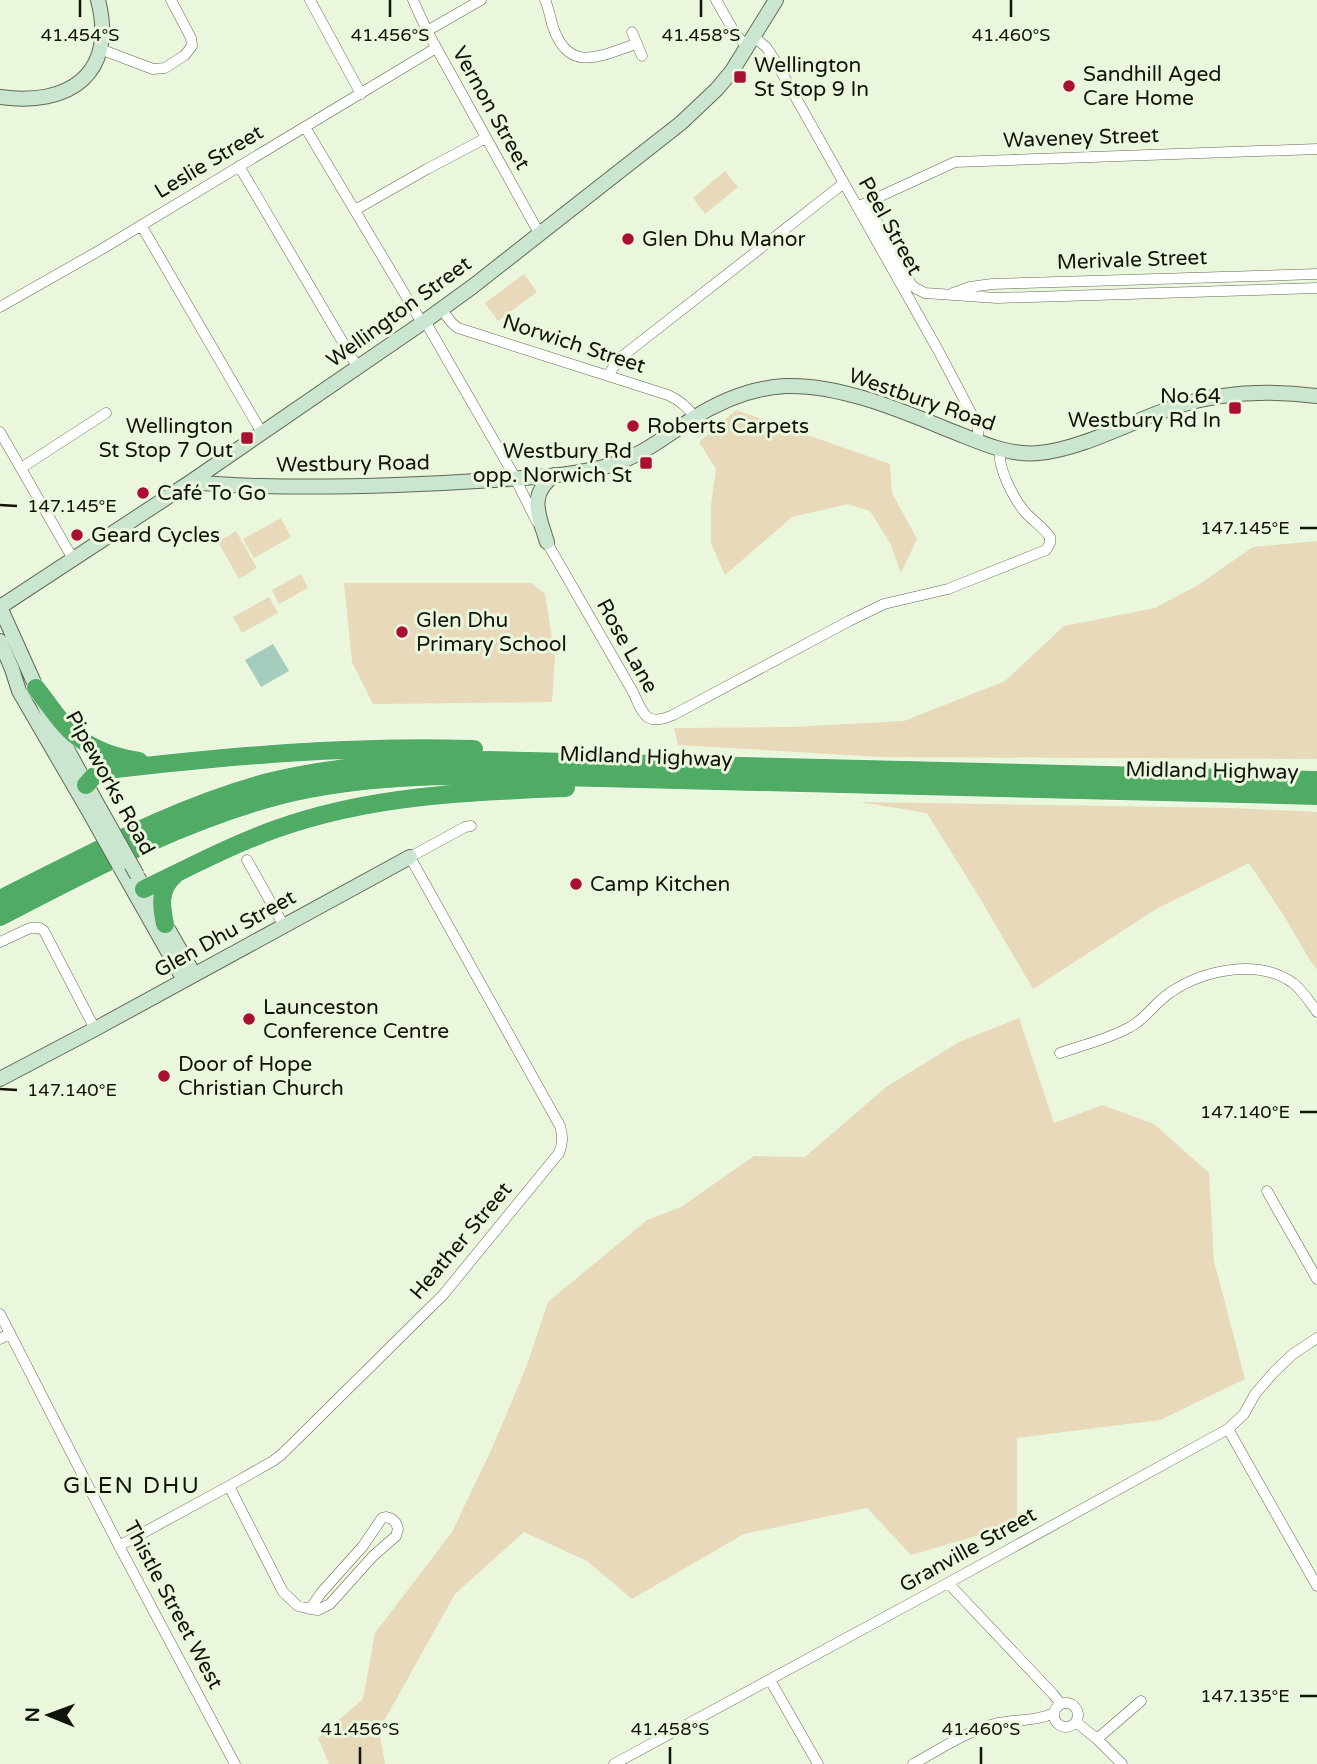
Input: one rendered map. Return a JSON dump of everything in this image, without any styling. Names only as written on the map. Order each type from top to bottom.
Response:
[{"type":"highway","points":[[26,692],[92,746],[125,759],[171,763]]},
{"type":"highway","points":[[86,785],[102,771],[171,763],[297,752],[415,747],[648,755],[771,766]]},
{"type":"highway","name":"Midland Highway","points":[[0,899],[177,813],[257,785],[328,770],[387,763],[446,760],[1317,780]]},
{"type":"highway","name":"Midland Highway","points":[[0,916],[177,830],[256,803],[318,788],[398,778],[462,776],[1317,796]]},
{"type":"highway","points":[[136,884],[178,872],[276,829],[337,811],[387,801],[465,793],[724,783]]},
{"type":"highway","points":[[165,924],[162,895],[166,884],[178,872]]},
{"type":"main road","points":[[0,97],[29,100],[49,97],[66,91],[87,74],[100,49],[103,28],[98,0]]},
{"type":"main road","name":"Wellington Street","points":[[0,607],[190,483],[424,322],[681,123],[732,71],[776,0]]},
{"type":"main road","name":"Westbury Road","points":[[190,483],[345,487],[439,484],[556,475],[610,466],[630,458],[694,417],[743,394],[772,387],[802,386],[856,397],[1000,450],[1036,453],[1061,449],[1177,406],[1223,397],[1272,393],[1317,396]]},
{"type":"main road","points":[[547,542],[538,513],[538,499],[543,485],[556,475]]},
{"type":"main road","name":"Pipeworks Road","points":[[0,607],[26,692],[50,718],[86,785],[119,865],[165,924],[189,977]]},
{"type":"main road","name":"Pipeworks Road","points":[[0,642],[12,669],[189,977]]},
{"type":"main road","points":[[0,666],[26,692]]},
{"type":"main road","name":"Glen Dhu Street","points":[[1,1077],[95,1029],[410,857]]},
{"type":"street","points":[[100,49],[153,68],[165,68],[185,55],[192,46],[191,38],[171,0]]},
{"type":"street","points":[[310,0],[360,94]]},
{"type":"street","name":"Vernon Street","points":[[413,0],[436,48],[539,233]]},
{"type":"street","points":[[427,31],[481,0]]},
{"type":"street","points":[[545,0],[558,39],[563,48],[576,56],[595,57],[636,44]]},
{"type":"street","name":"Peel Street","points":[[716,0],[736,35],[766,47],[844,183],[862,205],[971,411],[978,426],[976,441]]},
{"type":"street","points":[[632,32],[642,55]]},
{"type":"street","name":"Leslie Street","points":[[0,307],[436,48]]},
{"type":"street","name":"Rose Lane","points":[[304,127],[424,322],[648,718],[655,720],[673,715],[884,604],[948,589],[1046,550],[1050,537],[1024,510],[1003,473],[1000,450]]},
{"type":"street","points":[[355,210],[486,138]]},
{"type":"street","name":"Waveney Street","points":[[862,205],[955,162],[1317,149]]},
{"type":"street","points":[[239,166],[358,368]]},
{"type":"street","points":[[608,375],[621,358],[844,183]]},
{"type":"street","name":"Merivale Street","points":[[862,205],[915,288],[925,293],[997,298],[1317,288]]},
{"type":"street","points":[[141,225],[262,432]]},
{"type":"street","name":"Merivale Street","points":[[950,294],[970,287],[992,284],[1317,274]]},
{"type":"street","name":"Norwich Street","points":[[441,309],[458,328],[677,399],[694,417]]},
{"type":"street","points":[[21,468],[106,413]]},
{"type":"street","points":[[0,432],[73,559]]},
{"type":"street","name":"Glen Dhu Street","points":[[410,857],[471,826]]},
{"type":"street","name":"Heather Street","points":[[119,1546],[281,1455],[443,1295],[559,1153],[563,1134],[560,1126],[410,857]]},
{"type":"street","points":[[247,860],[284,926]]},
{"type":"street","points":[[0,942],[30,928],[44,931],[95,1029]]},
{"type":"street","points":[[1060,1053],[1129,1028],[1141,1021],[1169,993],[1182,985],[1231,970],[1247,969],[1281,977],[1306,995],[1317,1012]]},
{"type":"street","points":[[1267,1191],[1317,1279]]},
{"type":"street","name":"Thistle Street West","points":[[0,1314],[235,1764]]},
{"type":"street","points":[[0,1339],[10,1333]]},
{"type":"street","name":"Granville Street","points":[[614,1764],[1228,1429],[1244,1414],[1255,1394],[1274,1372],[1293,1353],[1317,1338]]},
{"type":"street","points":[[1228,1429],[1317,1586]]},
{"type":"street","points":[[229,1486],[283,1592],[298,1606],[310,1609],[318,1610],[330,1604],[373,1556],[396,1536],[396,1523],[392,1519],[382,1518],[363,1546],[310,1609]]},
{"type":"street","points":[[948,1583],[1061,1704]]},
{"type":"street","points":[[770,1681],[818,1764]]},
{"type":"street","points":[[1097,1739],[1141,1701]]},
{"type":"street","points":[[1069,1703],[1075,1707],[1076,1722],[1061,1726],[1055,1721],[1055,1709],[1061,1704],[1069,1703]]},
{"type":"street","points":[[913,1764],[976,1730],[1009,1721],[1036,1720],[1054,1713]]},
{"type":"street","points":[[1076,1722],[1097,1739],[1114,1761]]},
{"type":"shaded area","points":[[725,171],[738,187],[705,214],[693,198]]},
{"type":"shaded area","points":[[524,274],[537,292],[498,321],[485,303]]},
{"type":"shaded area","points":[[736,410],[890,464],[892,493],[917,539],[901,573],[890,543],[870,511],[848,504],[792,517],[725,575],[711,543],[711,505],[716,469],[699,442]]},
{"type":"shaded area","points":[[281,518],[291,537],[254,558],[243,539]]},
{"type":"shaded area","points":[[236,531],[257,568],[239,579],[218,542]]},
{"type":"shaded area","points":[[1317,541],[1317,759],[882,757],[678,745],[674,728],[792,727],[904,721],[1005,681],[1064,626],[1155,608],[1198,585],[1253,547]]},
{"type":"shaded area","points":[[301,574],[308,588],[279,604],[272,590]]},
{"type":"shaded area","points":[[344,583],[531,583],[545,594],[555,657],[552,702],[373,704],[352,662]]},
{"type":"shaded area","points":[[269,597],[278,613],[242,633],[233,617]]},
{"type":"shaded area","points":[[273,644],[289,671],[261,687],[245,660]]},
{"type":"shaded area","points":[[859,802],[1317,812],[1317,969],[1249,863],[1156,909],[1033,989],[927,813]]},
{"type":"shaded area","points":[[1019,1018],[1054,1123],[1102,1105],[1154,1124],[1209,1173],[1214,1261],[1245,1379],[1160,1420],[1017,1438],[1017,1524],[911,1555],[867,1508],[744,1534],[632,1599],[587,1561],[524,1532],[455,1594],[379,1730],[385,1764],[329,1764],[318,1738],[363,1699],[375,1633],[452,1532],[493,1446],[527,1365],[548,1302],[647,1220],[681,1207],[754,1156],[805,1157],[886,1087],[961,1041]]},
{"type":"place","name":"Wellington St Stop 9 In","points":[[740,77]]},
{"type":"place","name":"Sandhill Aged Care Home","points":[[1069,86]]},
{"type":"place","name":"Glen Dhu Manor","points":[[628,239]]},
{"type":"place","name":"No.64 Westbury Rd In","points":[[1235,408]]},
{"type":"place","name":"Roberts Carpets","points":[[633,426]]},
{"type":"place","name":"Wellington St Stop 7 Out","points":[[247,438]]},
{"type":"place","name":"Westbury Rd opp. Norwich St","points":[[646,463]]},
{"type":"place","name":"Café To Go","points":[[143,493]]},
{"type":"place","name":"Geard Cycles","points":[[77,535]]},
{"type":"place","name":"Glen Dhu Primary School","points":[[402,632]]},
{"type":"place","name":"Camp Kitchen","points":[[576,884]]},
{"type":"place","name":"Launceston Conference Centre","points":[[249,1019]]},
{"type":"place","name":"Door of Hope Christian Church","points":[[164,1076]]},
{"type":"district","name":"GLEN DHU","points":[[132,1486]]}]
